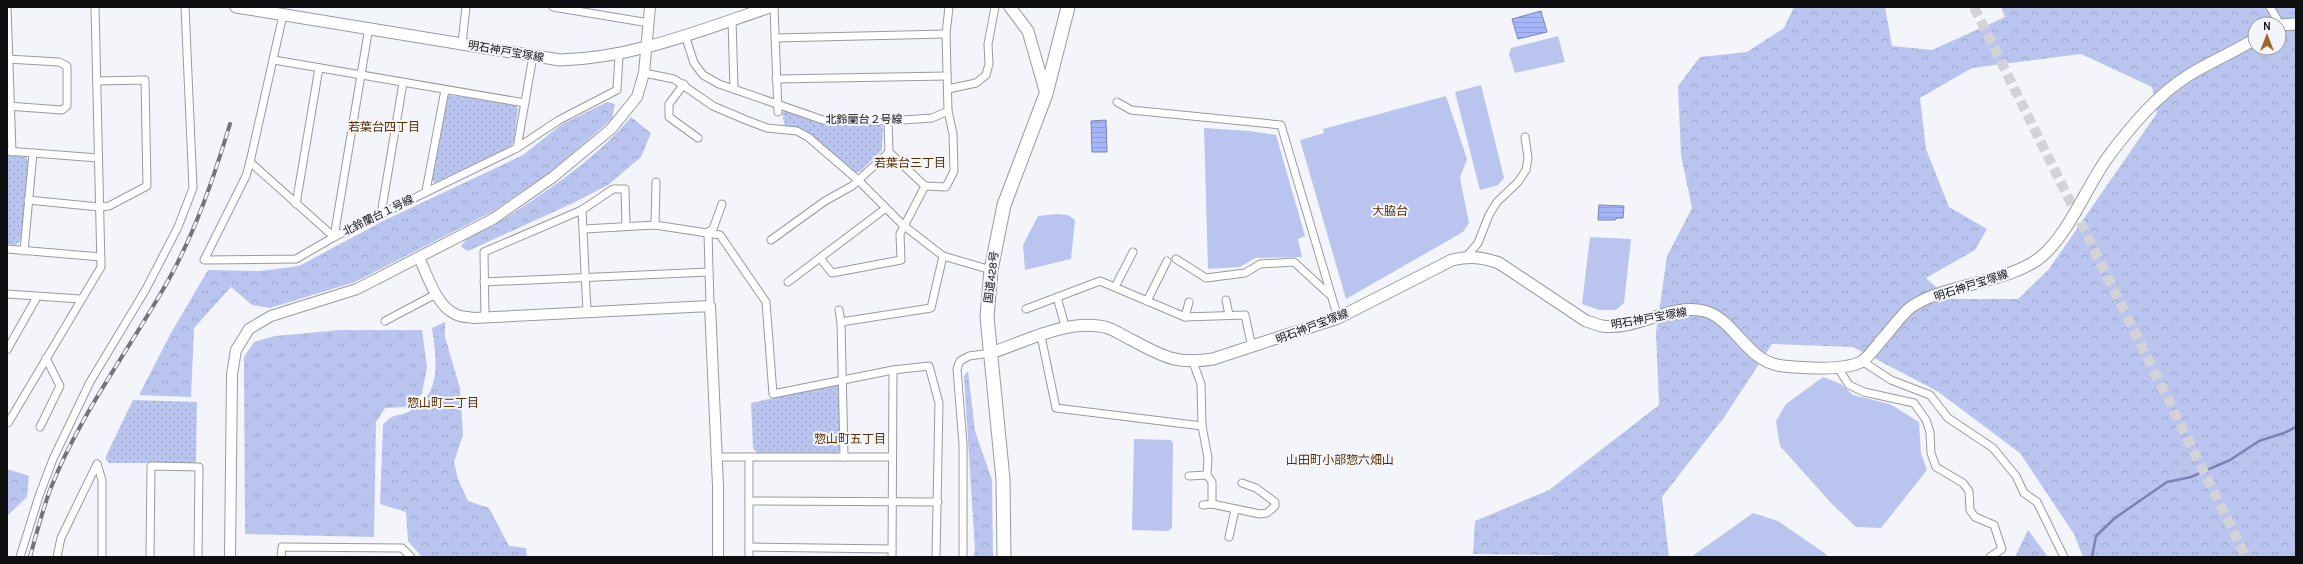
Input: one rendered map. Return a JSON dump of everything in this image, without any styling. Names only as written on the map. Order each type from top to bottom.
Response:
[{"type":"highway","name":"国道428号","points":[[1004,557],[1003,479],[988,317],[991,270],[1004,205],[1046,94],[1068,7]]},
{"type":"main road","name":"明石神戸宝塚線","points":[[236,7],[284,11],[560,60],[592,59],[647,48],[770,7]]},
{"type":"main road","points":[[1010,7],[1028,31],[1046,94]]},
{"type":"main road","name":"明石神戸宝塚線","points":[[991,353],[1065,326],[1087,325],[1107,328],[1173,360],[1193,362],[1252,348],[1338,318],[1452,260],[1466,257],[1484,257],[1499,263],[1586,320],[1603,326],[1620,325],[1684,311],[1701,310],[1716,315],[1752,352],[1767,363],[1783,366],[1838,368],[1862,361],[1910,308],[1928,299],[2024,267],[2042,256],[2058,238],[2107,158],[2135,123],[2158,98],[2189,75],[2247,43]]},
{"type":"street","points":[[7,7],[9,152],[98,158]]},
{"type":"street","points":[[8,423],[101,267],[95,7]]},
{"type":"street","points":[[20,557],[39,496],[53,459],[90,382],[146,289],[178,227],[193,188],[185,7]]},
{"type":"street","points":[[462,43],[466,7]]},
{"type":"street","points":[[553,7],[649,23]]},
{"type":"street","points":[[230,557],[232,374],[236,350],[249,329],[272,316],[357,289],[420,258],[493,219],[553,178],[612,129],[637,97],[644,73],[650,7]]},
{"type":"street","points":[[774,7],[778,112]]},
{"type":"street","points":[[888,121],[889,152],[925,186],[946,187],[954,172],[953,134],[948,111],[946,34],[949,7]]},
{"type":"street","points":[[948,90],[976,83],[986,76],[989,64],[988,44],[995,7]]},
{"type":"street","points":[[2270,7],[2275,16]]},
{"type":"street","points":[[284,11],[274,60],[246,176],[204,260],[296,258],[334,237],[369,27]]},
{"type":"street","points":[[732,20],[734,90]]},
{"type":"street","points":[[775,38],[946,34]]},
{"type":"street","name":"北鈴蘭台２号線","points":[[685,35],[694,63],[703,75],[734,90],[823,120],[888,121],[932,118],[948,111]]},
{"type":"street","name":"北鈴蘭台１号線","points":[[250,162],[334,237],[517,148],[560,120],[617,90],[619,54]]},
{"type":"street","points":[[517,148],[533,56]]},
{"type":"street","points":[[8,59],[59,62],[67,66],[67,106],[62,110],[9,106]]},
{"type":"street","points":[[274,60],[525,103]]},
{"type":"street","points":[[296,204],[319,68]]},
{"type":"street","points":[[644,73],[661,75],[684,84],[713,106],[767,128],[797,131],[808,137],[858,180],[903,225],[944,256],[991,270]]},
{"type":"street","points":[[776,80],[947,76]]},
{"type":"street","points":[[28,200],[99,207],[109,206],[147,186],[145,80],[96,81]]},
{"type":"street","points":[[381,214],[403,83]]},
{"type":"street","points":[[684,84],[669,104],[669,117],[698,138]]},
{"type":"street","points":[[426,191],[445,90]]},
{"type":"street","points":[[1117,102],[1131,110],[1281,125],[1338,318]]},
{"type":"street","points":[[778,121],[779,130]]},
{"type":"street","points":[[1466,257],[1478,243],[1497,202],[1518,182],[1526,170],[1528,158],[1525,137]]},
{"type":"street","points":[[771,240],[858,180],[889,152]]},
{"type":"street","points":[[24,251],[33,153]]},
{"type":"street","points":[[656,182],[656,225]]},
{"type":"street","points":[[820,258],[832,273],[901,260],[900,234],[903,225],[925,186]]},
{"type":"street","points":[[485,317],[484,252],[582,210],[613,189],[625,189],[626,226]]},
{"type":"street","points":[[718,557],[717,457],[708,232],[712,229],[722,204]]},
{"type":"street","points":[[788,282],[886,208]]},
{"type":"street","points":[[582,210],[587,312]]},
{"type":"street","points":[[584,229],[656,225],[720,234],[766,302],[773,394],[893,370],[929,366],[939,403],[936,557]]},
{"type":"street","points":[[7,249],[101,257]]},
{"type":"street","points":[[1115,287],[1132,252]]},
{"type":"street","points":[[841,322],[931,308],[944,256]]},
{"type":"street","points":[[420,258],[436,294],[455,314],[485,317],[710,306]]},
{"type":"street","points":[[1176,259],[1206,278],[1245,273],[1260,264],[1294,262],[1331,295]]},
{"type":"street","points":[[1147,301],[1166,261]]},
{"type":"street","points":[[484,282],[709,272]]},
{"type":"street","points":[[1026,309],[1100,281],[1185,317],[1245,315],[1252,348]]},
{"type":"street","points":[[7,294],[80,300]]},
{"type":"street","points":[[385,321],[436,294]]},
{"type":"street","points":[[7,350],[37,297]]},
{"type":"street","points":[[1057,297],[1065,326]]},
{"type":"street","points":[[1226,300],[1229,315]]},
{"type":"street","points":[[1185,317],[1189,302]]},
{"type":"street","points":[[839,310],[841,322],[843,380],[844,457]]},
{"type":"street","points":[[1041,336],[1056,408],[1202,426]]},
{"type":"street","points":[[962,557],[963,444],[957,369],[960,361],[969,356],[991,353]]},
{"type":"street","points":[[40,427],[60,386],[46,358]]},
{"type":"street","points":[[1862,361],[1891,380],[1930,395],[1948,418],[1993,448],[2016,476],[2024,493],[2037,502],[2064,557]]},
{"type":"street","points":[[1193,362],[1201,384],[1202,426],[1208,458],[1207,475],[1212,482],[1212,504]]},
{"type":"street","points":[[1838,368],[1849,385],[1864,392],[1914,403],[1926,420],[1930,432],[1931,453],[1936,467],[1963,483],[1969,491],[1970,510],[1975,517],[1994,525],[2002,549],[1990,557]]},
{"type":"street","points":[[892,557],[893,370]]},
{"type":"street","points":[[717,457],[892,457]]},
{"type":"street","points":[[749,457],[750,557]]},
{"type":"street","points":[[57,557],[61,538],[97,464],[102,480],[102,557]]},
{"type":"street","points":[[150,557],[151,466],[199,466],[198,557]]},
{"type":"street","points":[[1189,476],[1207,475]]},
{"type":"street","points":[[1203,505],[1212,504],[1235,510],[1249,510],[1260,514],[1267,513],[1275,506],[1275,502],[1256,488],[1242,483]]},
{"type":"street","points":[[749,501],[938,502]]},
{"type":"street","points":[[1229,537],[1235,510]]},
{"type":"street","points":[[282,557],[282,547],[402,548],[411,557]]},
{"type":"street","points":[[749,547],[892,549]]},
{"type":"green space","points":[[1794,7],[1885,7],[1892,46],[1932,50],[2005,17],[2001,7],[2296,7],[2296,557],[2083,557],[2074,534],[2020,453],[1937,391],[1853,347],[1772,344],[1725,416],[1662,497],[1669,557],[1554,557],[1553,555],[1473,554],[1475,521],[1549,490],[1659,405],[1656,333],[1667,256],[1692,208],[1681,155],[1678,86],[1700,57],[1747,52],[1784,28]],"holes":[[[2081,54],[2152,87],[2157,113],[2049,269],[2018,299],[1949,299],[1926,278],[1975,250],[1987,229],[1949,207],[1926,149],[1920,98],[1972,68]]]},
{"type":"green space","points":[[1558,36],[1565,62],[1515,73],[1509,54],[1511,48]]},
{"type":"green space","points":[[1481,85],[1504,178],[1498,185],[1480,190],[1455,92]]},
{"type":"green space","points":[[449,95],[515,104],[518,109],[514,141],[510,148],[435,183],[432,180],[446,98]]},
{"type":"green space","points":[[1446,96],[1467,159],[1460,178],[1469,223],[1463,232],[1346,299],[1300,140],[1324,133],[1323,129]]},
{"type":"green space","points":[[607,102],[615,104],[612,119],[553,170],[490,213],[355,282],[270,308],[252,305],[231,287],[194,328],[191,397],[139,395],[171,333],[208,270],[260,271],[299,266],[381,222],[523,155],[562,124]]},
{"type":"green space","points":[[784,111],[823,123],[880,125],[883,128],[882,150],[861,171],[855,173],[810,134],[800,128],[785,127],[782,113]]},
{"type":"green space","points":[[631,117],[651,133],[641,157],[608,185],[573,203],[468,251],[461,247],[467,238],[498,223],[533,200],[585,162],[617,133]]},
{"type":"green space","points":[[1204,128],[1250,131],[1276,135],[1305,236],[1298,239],[1302,257],[1255,258],[1240,267],[1208,269]]},
{"type":"green space","points":[[7,155],[25,156],[29,162],[22,239],[16,245],[7,244]]},
{"type":"green space","points":[[1056,214],[1068,215],[1075,220],[1071,259],[1025,270],[1023,245],[1038,216]]},
{"type":"green space","points":[[1590,237],[1631,239],[1624,303],[1616,310],[1599,310],[1582,304]]},
{"type":"green space","points":[[445,322],[445,337],[460,388],[463,435],[454,462],[458,479],[468,501],[489,508],[509,546],[526,548],[527,557],[422,557],[408,541],[406,512],[380,504],[383,425],[393,416],[406,413],[421,404],[428,395],[433,385],[435,375],[435,352],[432,328]]},
{"type":"green space","points":[[341,330],[422,330],[427,367],[422,394],[406,407],[385,408],[376,422],[374,537],[245,534],[244,357],[254,342],[275,336]]},
{"type":"green space","points":[[968,371],[975,431],[992,480],[993,557],[973,557],[975,551],[964,376]]},
{"type":"green space","points":[[1823,377],[1841,384],[1853,395],[1890,404],[1919,422],[1921,453],[1927,470],[1881,528],[1856,527],[1832,504],[1780,446],[1776,421],[1786,404]]},
{"type":"green space","points":[[836,384],[841,389],[840,450],[837,453],[757,453],[753,448],[751,403]]},
{"type":"green space","points":[[133,400],[197,402],[196,463],[109,463],[106,460],[106,456]]},
{"type":"green space","points":[[1134,439],[1171,440],[1173,443],[1172,528],[1168,531],[1132,530]]},
{"type":"green space","points":[[7,469],[29,476],[27,497],[7,516]]},
{"type":"green space","points":[[1753,513],[1778,521],[1826,554],[1827,557],[1691,557]]},
{"type":"green space","points":[[2028,530],[2048,557],[2015,557]]},
{"type":"shaded area","points":[[1541,11],[1547,32],[1518,39],[1512,19]]},
{"type":"shaded area","points":[[1106,120],[1107,152],[1092,152],[1091,121]]},
{"type":"shaded area","points":[[1599,205],[1624,206],[1623,218],[1617,218],[1615,220],[1598,220]]},
{"type":"waterway","points":[[2092,557],[2096,536],[2115,518],[2167,482],[2191,477],[2230,460],[2259,441],[2284,433],[2296,427]]},
{"type":"tunnel","points":[[1974,7],[2246,557]]},
{"type":"railway","points":[[30,557],[50,490],[75,435],[154,305],[188,242],[218,164],[230,124]]},
{"type":"district","name":"若葉台四丁目","points":[[384,127]]},
{"type":"district","name":"若葉台三丁目","points":[[910,163]]},
{"type":"district","name":"大脇台","points":[[1390,211]]},
{"type":"district","name":"惣山町二丁目","points":[[443,403]]},
{"type":"district","name":"惣山町五丁目","points":[[850,439]]},
{"type":"district","name":"山田町小部惣六畑山","points":[[1340,460]]}]
